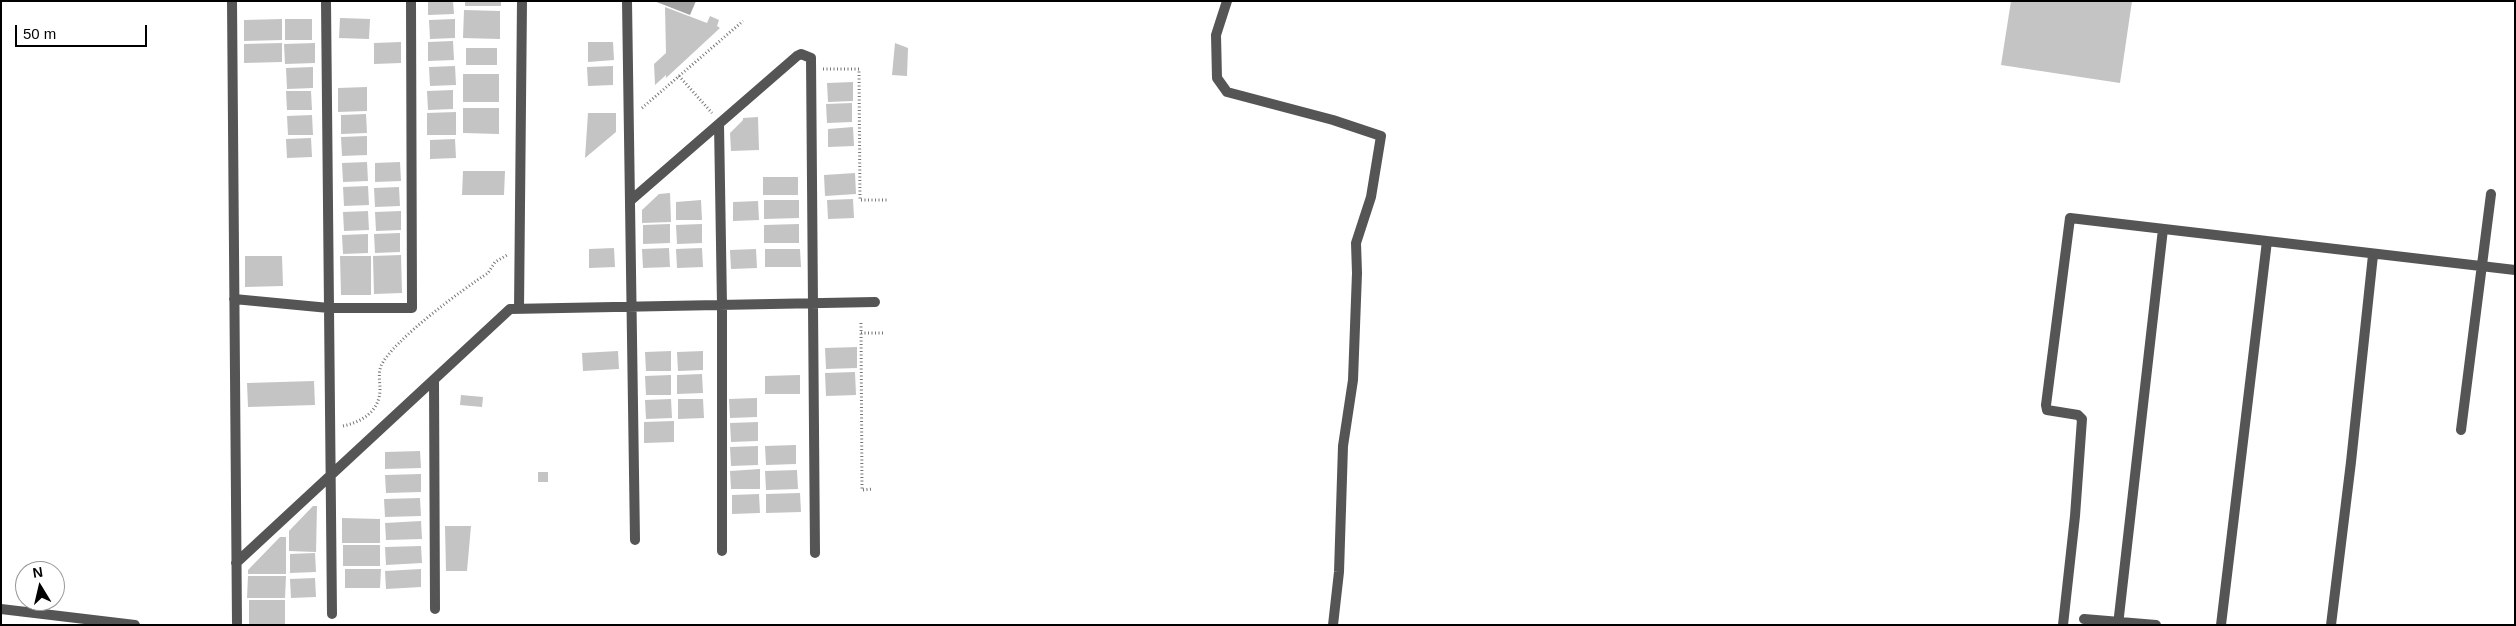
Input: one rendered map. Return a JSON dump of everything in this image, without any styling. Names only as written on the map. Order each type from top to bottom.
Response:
[{"type":"street","points":[[232,1],[236,623]]},
{"type":"street","points":[[326,1],[332,614]]},
{"type":"street","points":[[234,299],[329,308],[412,308],[411,1]]},
{"type":"street","points":[[520,309],[522,1]]},
{"type":"street","points":[[627,1],[636,540]]},
{"type":"street","points":[[1227,1],[1216,35],[1217,78],[1227,92],[1333,120],[1381,136],[1371,198],[1356,243],[1357,273],[1353,380],[1343,446],[1339,572],[1333,625]]},
{"type":"street","points":[[630,201],[796,56],[801,54],[810,58],[812,69],[815,553]]},
{"type":"street","points":[[720,123],[722,551]]},
{"type":"street","points":[[2461,430],[2491,194]]},
{"type":"street","points":[[2063,625],[2075,516],[2082,419],[2078,415],[2047,410],[2046,405],[2070,218],[2373,255],[2515,270]]},
{"type":"street","points":[[2118,623],[2163,229]]},
{"type":"street","points":[[2221,625],[2267,241]]},
{"type":"street","points":[[2331,625],[2352,462],[2373,255]]},
{"type":"street","points":[[236,563],[510,309],[875,302]]},
{"type":"street","points":[[434,380],[435,608]]},
{"type":"street","points":[[1,610],[135,625]]},
{"type":"street","points":[[2084,619],[2156,625]]},
{"type":"path","points":[[629,120],[742,21]]},
{"type":"path","points":[[812,69],[859,69],[860,200],[889,200]]},
{"type":"path","points":[[679,76],[720,123]]},
{"type":"path","points":[[330,422],[343,426],[357,422],[370,414],[378,404],[382,366],[402,340],[488,273],[495,262],[504,255],[520,254]]},
{"type":"path","points":[[861,323],[862,490],[873,489]]},
{"type":"path","points":[[861,333],[885,333]]},
{"type":"shaded area","points":[[654,1],[696,1],[690,15]]},
{"type":"building","points":[[428,1],[453,1],[454,14],[428,15]]},
{"type":"building","points":[[465,1],[501,1],[501,6],[465,6]]},
{"type":"building","points":[[2011,1],[2132,1],[2120,83],[2001,65]]},
{"type":"building","points":[[665,7],[707,23],[710,16],[719,20],[717,26],[720,28],[666,78],[666,75],[655,85],[654,64],[666,53]]},
{"type":"building","points":[[464,10],[500,11],[500,39],[463,38]]},
{"type":"building","points":[[340,18],[370,19],[369,39],[339,38]]},
{"type":"building","points":[[282,19],[282,40],[244,41],[244,20]]},
{"type":"building","points":[[285,19],[312,19],[312,40],[285,40]]},
{"type":"building","points":[[455,19],[455,38],[430,39],[429,20]]},
{"type":"building","points":[[453,41],[454,60],[428,61],[428,42]]},
{"type":"building","points":[[401,42],[401,63],[374,64],[374,43]]},
{"type":"building","points":[[588,42],[613,42],[614,60],[588,62]]},
{"type":"building","points":[[282,43],[282,62],[244,63],[244,44]]},
{"type":"building","points":[[315,43],[315,63],[285,64],[284,44]]},
{"type":"building","points":[[895,43],[908,48],[907,76],[892,75]]},
{"type":"building","points":[[466,48],[497,48],[497,65],[466,65]]},
{"type":"building","points":[[455,66],[456,85],[430,86],[429,67]]},
{"type":"building","points":[[613,66],[613,85],[588,86],[587,67]]},
{"type":"building","points":[[313,67],[313,88],[287,89],[286,68]]},
{"type":"building","points":[[463,74],[499,74],[499,102],[463,102]]},
{"type":"building","points":[[853,82],[853,101],[828,102],[827,83]]},
{"type":"building","points":[[367,87],[367,111],[338,112],[338,88]]},
{"type":"building","points":[[453,90],[453,109],[428,110],[427,91]]},
{"type":"building","points":[[286,91],[311,91],[312,110],[287,110]]},
{"type":"building","points":[[852,103],[852,122],[827,123],[826,104]]},
{"type":"building","points":[[463,108],[499,108],[499,134],[463,133]]},
{"type":"building","points":[[456,112],[456,135],[427,135],[427,113]]},
{"type":"building","points":[[588,113],[616,113],[616,132],[585,158]]},
{"type":"building","points":[[366,114],[367,133],[341,134],[341,115]]},
{"type":"building","points":[[312,115],[313,135],[288,135],[287,116]]},
{"type":"building","points":[[758,117],[759,150],[731,151],[730,133],[743,118]]},
{"type":"building","points":[[853,127],[854,146],[828,147],[828,129]]},
{"type":"building","points":[[367,136],[367,155],[342,156],[341,137]]},
{"type":"building","points":[[311,138],[312,157],[287,158],[286,139]]},
{"type":"building","points":[[455,139],[456,158],[430,159],[430,140]]},
{"type":"building","points":[[367,162],[368,181],[343,182],[342,163]]},
{"type":"building","points":[[400,162],[401,181],[375,182],[375,163]]},
{"type":"building","points":[[463,171],[505,171],[504,195],[462,195]]},
{"type":"building","points":[[855,173],[856,194],[825,196],[824,175]]},
{"type":"building","points":[[763,177],[798,177],[798,195],[763,195]]},
{"type":"building","points":[[368,186],[369,205],[344,206],[343,187]]},
{"type":"building","points":[[399,187],[400,206],[375,207],[374,188]]},
{"type":"building","points":[[670,193],[671,222],[642,223],[642,210],[659,194]]},
{"type":"building","points":[[853,199],[854,218],[828,219],[827,200]]},
{"type":"building","points":[[701,200],[702,220],[676,220],[676,202]]},
{"type":"building","points":[[764,200],[799,200],[799,218],[764,219]]},
{"type":"building","points":[[758,201],[759,220],[733,221],[733,202]]},
{"type":"building","points":[[368,211],[369,230],[344,231],[343,212]]},
{"type":"building","points":[[401,211],[401,230],[376,231],[375,212]]},
{"type":"building","points":[[670,224],[670,243],[643,244],[643,225]]},
{"type":"building","points":[[702,224],[702,243],[677,244],[676,225]]},
{"type":"building","points":[[799,224],[799,243],[764,243],[764,225]]},
{"type":"building","points":[[400,233],[400,252],[375,253],[374,234]]},
{"type":"building","points":[[368,234],[368,253],[343,254],[342,235]]},
{"type":"building","points":[[614,248],[615,267],[589,268],[589,249]]},
{"type":"building","points":[[669,248],[670,267],[643,268],[642,249]]},
{"type":"building","points":[[702,248],[703,267],[677,268],[676,249]]},
{"type":"building","points":[[756,249],[757,268],[731,269],[730,250]]},
{"type":"building","points":[[765,249],[800,249],[801,267],[765,267]]},
{"type":"building","points":[[401,255],[402,293],[374,294],[373,256]]},
{"type":"building","points":[[245,256],[282,256],[283,286],[245,287]]},
{"type":"building","points":[[340,256],[371,256],[371,295],[341,295]]},
{"type":"building","points":[[857,347],[857,368],[826,369],[825,348]]},
{"type":"building","points":[[618,351],[619,369],[583,371],[582,353]]},
{"type":"building","points":[[671,351],[671,371],[646,371],[645,352]]},
{"type":"building","points":[[703,351],[703,370],[678,371],[677,352]]},
{"type":"building","points":[[855,372],[856,395],[826,396],[825,373]]},
{"type":"building","points":[[702,374],[703,393],[677,394],[677,375]]},
{"type":"building","points":[[671,375],[671,395],[646,395],[645,376]]},
{"type":"building","points":[[800,375],[800,394],[765,394],[765,376]]},
{"type":"building","points":[[314,381],[315,405],[248,407],[247,383]]},
{"type":"building","points":[[461,395],[483,397],[482,407],[460,405]]},
{"type":"building","points":[[757,398],[757,417],[730,418],[729,399]]},
{"type":"building","points":[[671,399],[672,418],[646,419],[645,400]]},
{"type":"building","points":[[678,399],[703,399],[704,418],[678,419]]},
{"type":"building","points":[[674,421],[674,442],[644,443],[644,422]]},
{"type":"building","points":[[758,422],[758,441],[731,442],[730,423]]},
{"type":"building","points":[[796,445],[796,464],[766,465],[765,446]]},
{"type":"building","points":[[758,446],[758,465],[731,466],[730,447]]},
{"type":"building","points":[[420,451],[421,468],[385,469],[385,452]]},
{"type":"building","points":[[760,469],[760,489],[731,489],[730,471]]},
{"type":"building","points":[[797,470],[798,489],[766,490],[765,471]]},
{"type":"building","points":[[538,472],[548,472],[548,482],[538,482]]},
{"type":"building","points":[[421,474],[421,492],[386,493],[385,475]]},
{"type":"building","points":[[800,493],[801,512],[766,513],[766,494]]},
{"type":"building","points":[[759,494],[760,513],[732,514],[732,495]]},
{"type":"building","points":[[420,498],[421,516],[385,517],[384,499]]},
{"type":"building","points":[[313,506],[317,506],[316,552],[289,551],[289,531]]},
{"type":"building","points":[[342,518],[380,519],[380,543],[342,543]]},
{"type":"building","points":[[421,521],[422,539],[386,540],[385,523]]},
{"type":"building","points":[[445,526],[471,526],[467,571],[446,571]]},
{"type":"building","points":[[280,537],[286,537],[286,574],[248,574],[248,570]]},
{"type":"building","points":[[343,545],[380,545],[380,566],[343,566]]},
{"type":"building","points":[[421,546],[422,563],[386,565],[385,547]]},
{"type":"building","points":[[315,553],[316,572],[290,573],[290,554]]},
{"type":"building","points":[[345,569],[381,569],[380,588],[345,588]]},
{"type":"building","points":[[421,569],[421,587],[386,589],[385,571]]},
{"type":"building","points":[[248,576],[286,576],[285,598],[247,598]]},
{"type":"building","points":[[315,578],[316,597],[291,598],[290,579]]},
{"type":"building","points":[[249,600],[285,600],[285,624],[249,624]]}]
